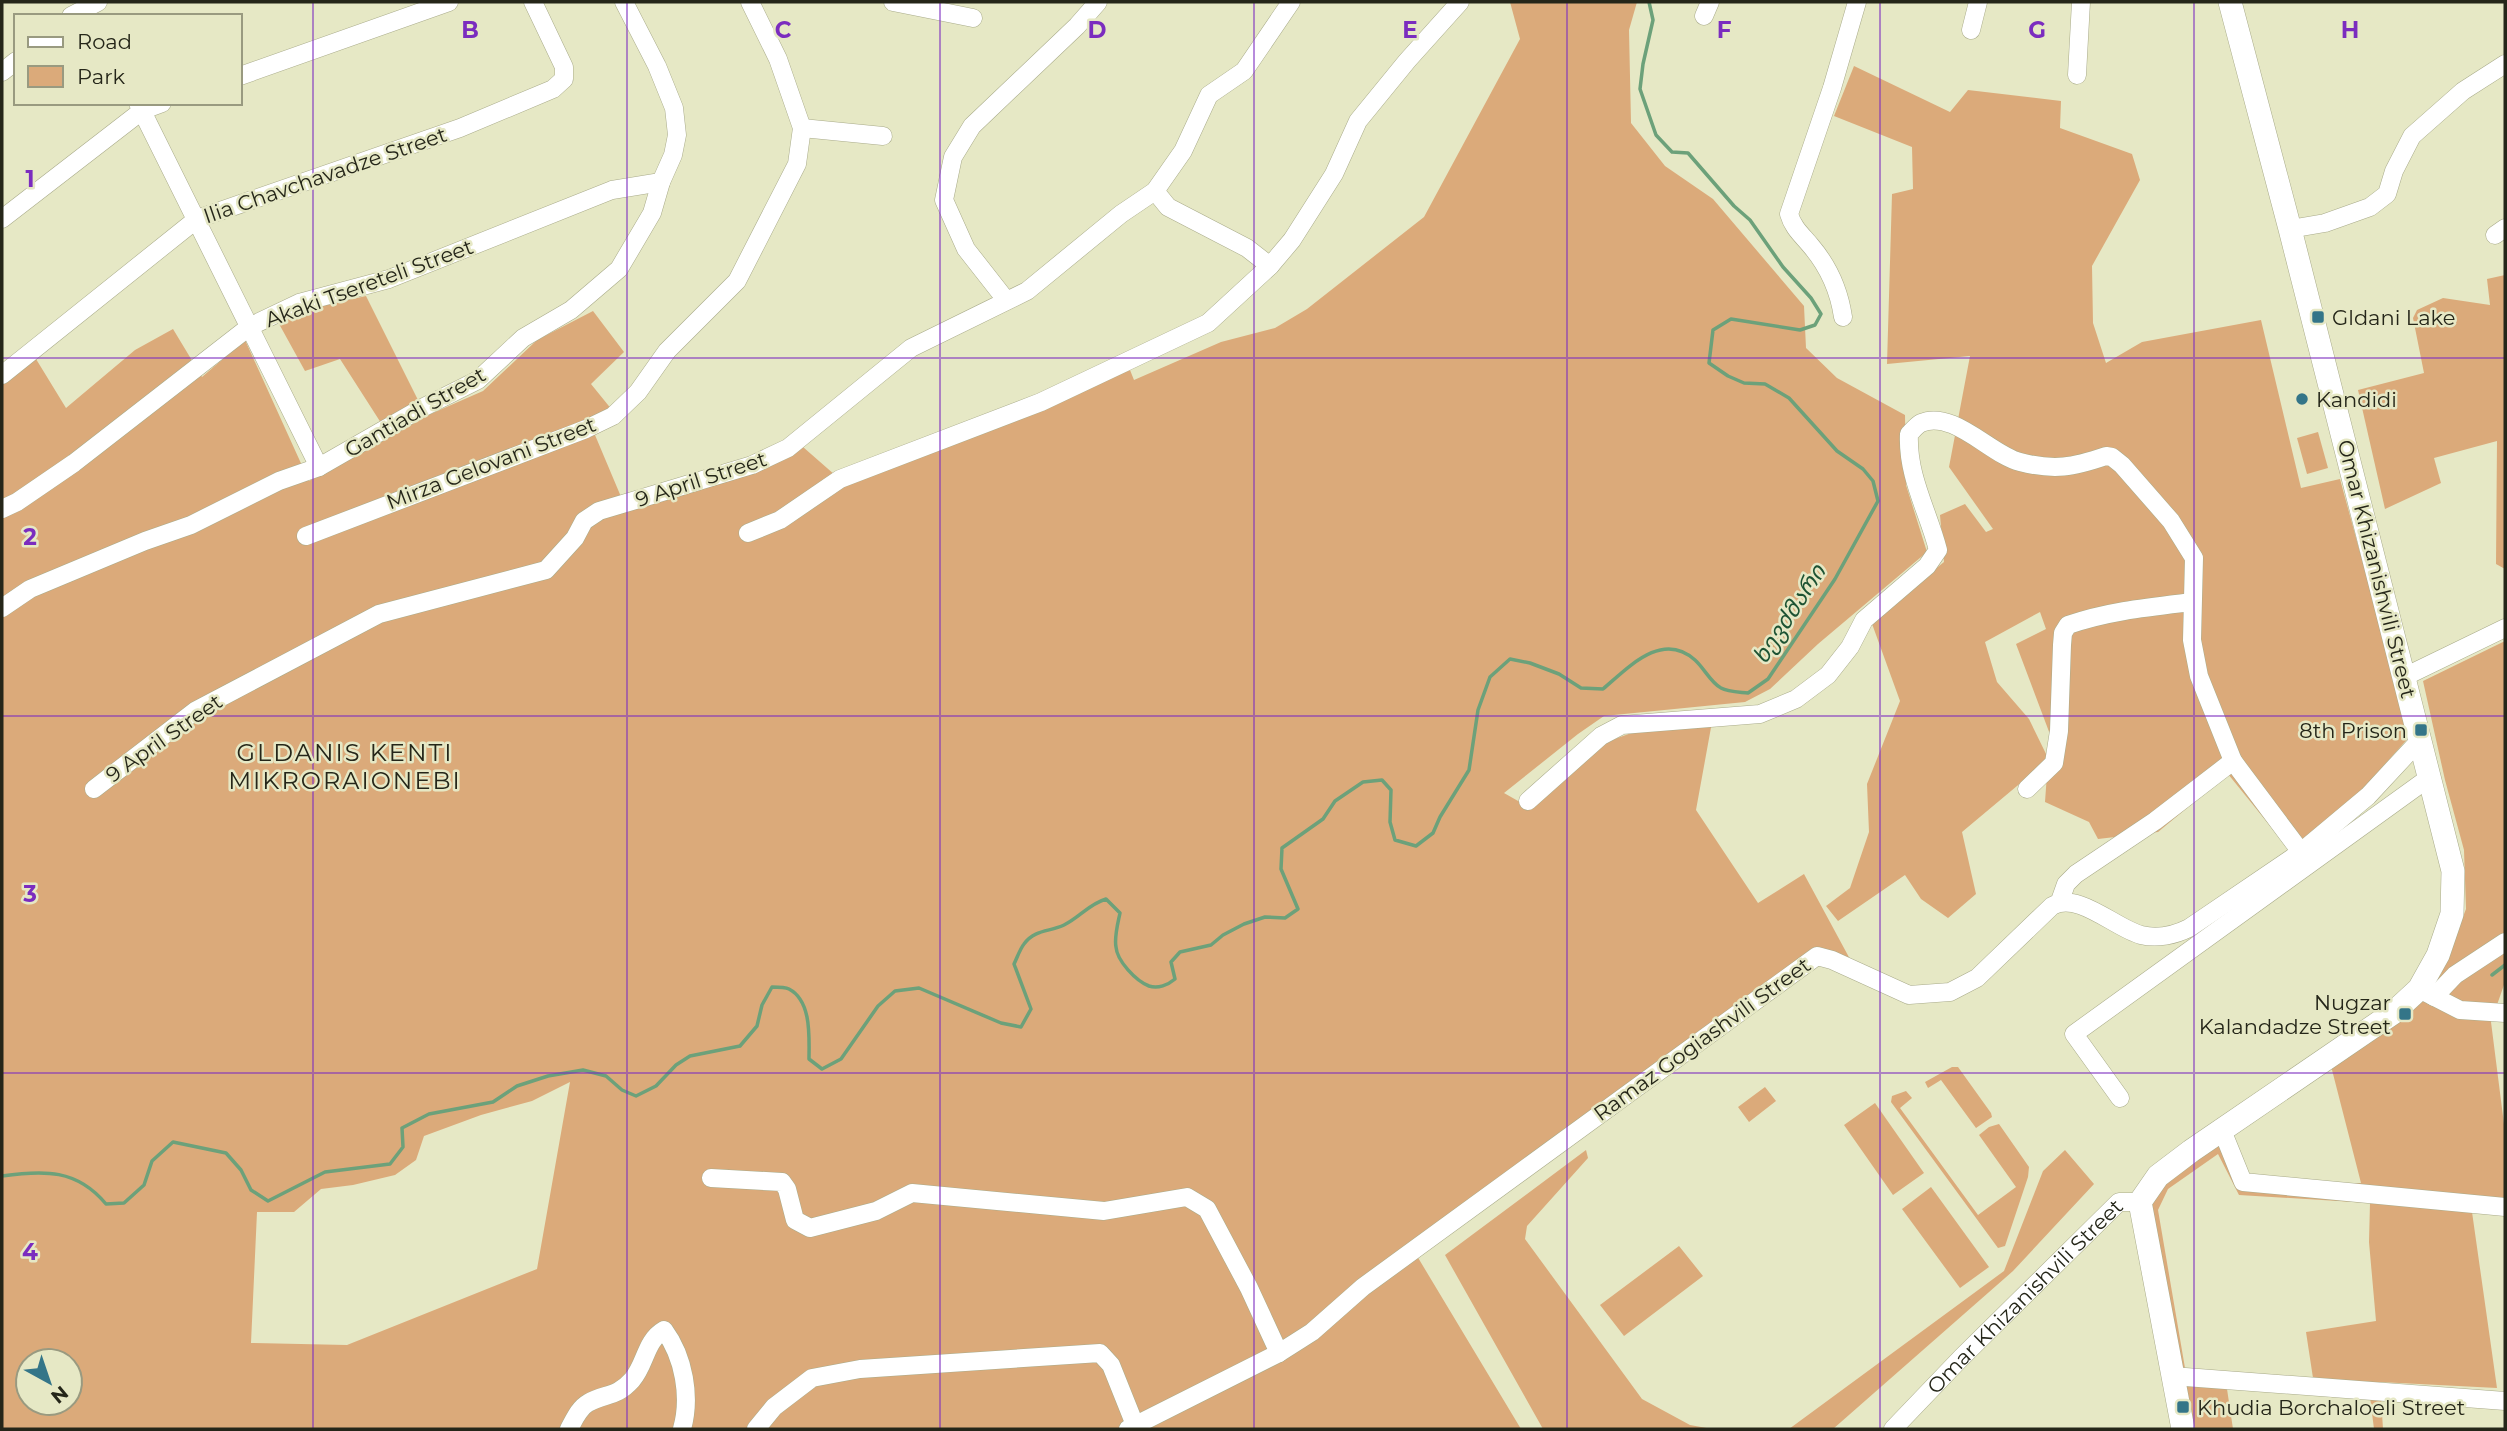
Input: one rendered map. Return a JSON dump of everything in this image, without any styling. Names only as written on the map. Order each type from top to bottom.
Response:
[{"type":"main road","name":"Omar Khizanishvili Street","points":[[2140,1202],[2158,1176],[2222,1129],[2393,1013],[2427,993],[2452,914],[2453,871],[2230,2]]},
{"type":"main road","points":[[2140,1202],[2183,1429]]},
{"type":"street","points":[[242,75],[449,2]]},
{"type":"street","name":"Ilia Chavchavadze Street","points":[[2,375],[197,219],[460,128],[553,89],[564,79],[564,67],[533,2]]},
{"type":"street","name":"Gantiadi Street","points":[[2,608],[30,589],[145,541],[191,525],[279,481],[319,467],[420,409],[478,380],[523,338],[580,302],[619,269],[652,213],[673,155],[677,135],[674,108],[657,66],[624,2]]},
{"type":"street","name":"Mirza Gelovani Street","points":[[306,536],[586,429],[613,416],[638,393],[667,351],[737,281],[797,164],[802,128],[778,59],[750,2]]},
{"type":"street","points":[[893,2],[973,18]]},
{"type":"street","points":[[1006,300],[966,248],[944,200],[953,158],[972,126],[1077,26],[1098,2]]},
{"type":"street","name":"9 April Street","points":[[94,789],[195,711],[379,614],[546,570],[575,538],[584,521],[599,511],[752,465],[788,448],[911,348],[1027,290],[1121,214],[1155,191],[1183,151],[1209,95],[1244,71],[1291,2]]},
{"type":"street","points":[[748,533],[780,520],[840,479],[1041,402],[1208,323],[1270,266],[1292,240],[1334,174],[1358,121],[1460,2]]},
{"type":"street","points":[[1843,317],[1832,277],[1815,251],[1794,228],[1789,214],[1832,88],[1857,2]]},
{"type":"street","points":[[1971,30],[1978,2]]},
{"type":"street","points":[[2077,75],[2081,2]]},
{"type":"street","points":[[2290,229],[2325,223],[2370,207],[2388,194],[2394,171],[2412,136],[2463,91],[2505,64]]},
{"type":"street","points":[[2,219],[141,107],[319,467]]},
{"type":"street","points":[[802,128],[883,136]]},
{"type":"street","name":"Akaki Tsereteli Street","points":[[2,509],[74,464],[249,327],[299,303],[389,279],[612,190],[661,182]]},
{"type":"street","points":[[1155,191],[1168,207],[1247,248],[1270,266]]},
{"type":"street","points":[[1528,801],[1601,736],[1622,725],[1760,714],[1796,699],[1828,675],[1850,647],[1864,621],[1927,566],[1938,550],[1908,455],[1909,434],[1919,423],[1938,420],[1955,426],[2017,462],[2056,469],[2106,456],[2112,457],[2171,522],[2194,558],[2192,640],[2199,676],[2233,761],[2301,852]]},
{"type":"street","points":[[2027,789],[2054,763],[2059,731],[2063,633],[2068,625],[2135,609],[2192,602]]},
{"type":"street","points":[[2404,677],[2505,628]]},
{"type":"street","points":[[2233,761],[2155,821],[2076,874],[2066,884],[2060,901],[2074,902],[2142,935],[2174,935],[2189,928],[2301,852],[2368,796],[2420,740]]},
{"type":"street","points":[[2120,1098],[2074,1034],[2430,777]]},
{"type":"street","name":"Ramaz Gogiashvili Street","points":[[1132,1427],[1279,1353],[1312,1332],[1363,1287],[1817,956],[1832,960],[1909,995],[1950,992],[1977,978],[2060,901]]},
{"type":"street","points":[[2427,993],[2505,942]]},
{"type":"street","points":[[2427,993],[2460,1010],[2505,1013]]},
{"type":"street","points":[[2222,1129],[2243,1182],[2505,1207]]},
{"type":"street","points":[[711,1178],[782,1182],[787,1189],[795,1220],[810,1228],[876,1211],[912,1194],[1104,1210],[1187,1198],[1207,1209],[1232,1254],[1279,1353]]},
{"type":"street","name":"Omar Khizanishvili Street","points":[[1893,1429],[2119,1202],[2140,1202]]},
{"type":"street","points":[[569,1429],[580,1410],[589,1402],[618,1392],[633,1379],[649,1344],[655,1335],[664,1330],[673,1342],[682,1367],[686,1397],[682,1429]]},
{"type":"street","points":[[756,1429],[774,1407],[812,1378],[860,1369],[1100,1353],[1111,1365],[1132,1427]]},
{"type":"street","points":[[2172,1376],[2505,1401]]},
{"type":"green space","points":[[1510,2],[1637,2],[1629,30],[1631,123],[1665,166],[1713,199],[1804,306],[1806,348],[1837,378],[1905,415],[1906,485],[1927,552],[1818,644],[1770,689],[1745,702],[1604,716],[1504,793],[1527,806],[1598,745],[1651,726],[1712,722],[1696,810],[1758,903],[1804,874],[1851,961],[1815,951],[1411,1246],[1521,1429],[1144,1429],[1198,1391],[1119,1426],[1119,1429],[2,1429],[2,385],[36,359],[66,408],[135,350],[173,329],[202,377],[245,340],[309,481],[390,437],[340,359],[305,371],[278,322],[326,305],[366,296],[426,416],[483,391],[537,340],[593,311],[624,352],[591,384],[621,421],[595,435],[627,511],[758,472],[803,447],[843,482],[1008,422],[1130,370],[1134,380],[1221,342],[1275,328],[1307,309],[1424,217],[1520,39]],"holes":[[[570,1082],[537,1269],[347,1345],[251,1343],[257,1212],[294,1212],[321,1189],[395,1175],[416,1160],[424,1136],[481,1115],[532,1101]]]},
{"type":"green space","points":[[1854,66],[1950,112],[1968,90],[2061,101],[2060,128],[2132,154],[2140,180],[2092,266],[2093,323],[2106,363],[2142,342],[2261,320],[2301,488],[2340,479],[2410,736],[2357,796],[2292,853],[2228,774],[2158,832],[2098,839],[2089,822],[2045,802],[2048,760],[1962,832],[1976,894],[1948,918],[1921,899],[1905,875],[1838,921],[1826,906],[1850,888],[1869,832],[1867,784],[1900,701],[1871,621],[1944,562],[1940,515],[1965,504],[1986,532],[1993,529],[1949,467],[1970,356],[1887,364],[1892,194],[1913,189],[1912,147],[1834,116]],"holes":[[[2040,612],[2046,629],[2016,644],[2051,737],[2048,758],[2029,719],[1997,682],[1985,642]]]},
{"type":"green space","points":[[2505,275],[2505,569],[2496,564],[2497,441],[2434,458],[2441,483],[2385,509],[2358,390],[2424,373],[2413,318],[2417,310],[2443,298],[2490,305],[2487,279]]},
{"type":"green space","points":[[2318,432],[2328,468],[2307,474],[2297,438]]},
{"type":"green space","points":[[2505,641],[2505,982],[2491,1022],[2505,1132],[2505,1216],[2472,1212],[2497,1388],[2380,1382],[2383,1429],[2374,1429],[2370,1397],[2227,1389],[2233,1429],[2192,1429],[2146,1203],[2157,1187],[2222,1141],[2241,1189],[2361,1183],[2331,1066],[2412,1009],[2441,974],[2466,909],[2464,850],[2423,681]],"holes":[[[2218,1154],[2239,1195],[2370,1203],[2369,1242],[2376,1321],[2306,1332],[2313,1378],[2185,1368],[2158,1210],[2168,1189]]]},
{"type":"green space","points":[[1952,1067],[1958,1067],[1991,1113],[1992,1117],[1976,1128],[1941,1080],[1928,1088],[1925,1082]]},
{"type":"green space","points":[[1765,1087],[1776,1101],[1749,1122],[1738,1107]]},
{"type":"green space","points":[[1906,1091],[1912,1098],[1900,1108],[1978,1215],[2016,1187],[1979,1135],[1989,1127],[1999,1124],[2029,1167],[2005,1246],[1998,1248],[1891,1102],[1892,1096]]},
{"type":"green space","points":[[1875,1103],[1924,1173],[1893,1195],[1844,1125]]},
{"type":"green space","points":[[1586,1150],[1588,1158],[1527,1226],[1525,1239],[1642,1399],[1690,1425],[1712,1429],[1543,1429],[1445,1255]]},
{"type":"green space","points":[[2065,1150],[2094,1184],[2013,1271],[1833,1429],[1789,1429],[2004,1271],[2043,1171]]},
{"type":"green space","points":[[1931,1187],[1989,1267],[1960,1288],[1902,1209]]},
{"type":"green space","points":[[1679,1246],[1703,1276],[1624,1336],[1600,1305]]},
{"type":"waterway","name":"ხევძმარი","points":[[2,1176],[32,1173],[59,1175],[83,1184],[106,1204],[124,1203],[144,1185],[152,1161],[173,1142],[226,1153],[241,1170],[251,1190],[268,1201],[325,1172],[390,1164],[403,1147],[402,1128],[429,1114],[493,1102],[517,1086],[548,1076],[583,1070],[606,1076],[622,1090],[636,1096],[656,1086],[676,1065],[690,1056],[740,1046],[757,1026],[762,1005],[772,987],[789,989],[802,1002],[808,1021],[809,1059],[822,1069],[841,1059],[878,1006],[895,991],[919,988],[1001,1023],[1021,1027],[1031,1009],[1014,964],[1023,946],[1038,933],[1064,925],[1100,901],[1106,899],[1120,913],[1116,943],[1123,964],[1144,983],[1159,987],[1175,979],[1171,962],[1180,952],[1211,945],[1244,924],[1265,917],[1285,918],[1298,909],[1281,869],[1282,848],[1323,819],[1335,801],[1363,782],[1382,780],[1391,790],[1390,822],[1395,840],[1416,846],[1433,833],[1469,770],[1478,710],[1490,677],[1510,659],[1559,674],[1581,688],[1603,689],[1646,655],[1670,649],[1683,652],[1695,660],[1714,683],[1727,690],[1748,693],[1768,679],[1835,579],[1878,501],[1873,481],[1863,469],[1837,451],[1789,398],[1765,384],[1744,383],[1709,363],[1713,330],[1731,319],[1800,330],[1815,325],[1821,314],[1750,220],[1734,206],[1688,153],[1672,152],[1656,135],[1640,89],[1653,20],[1649,2]]},
{"type":"waterway","points":[[2492,975],[2505,965]]},
{"type":"place","name":"Gldani Lake","points":[[2318,317]]},
{"type":"place","name":"Kandidi","points":[[2302,399]]},
{"type":"place","name":"8th Prison","points":[[2421,730]]},
{"type":"place","name":"Nugzar Kalandadze Street","points":[[2405,1014]]},
{"type":"place","name":"Khudia Borchaloeli Street","points":[[2183,1407]]},
{"type":"district","name":"GLDANIS KENTI MIKRORAIONEBI","points":[[345,766]]}]
